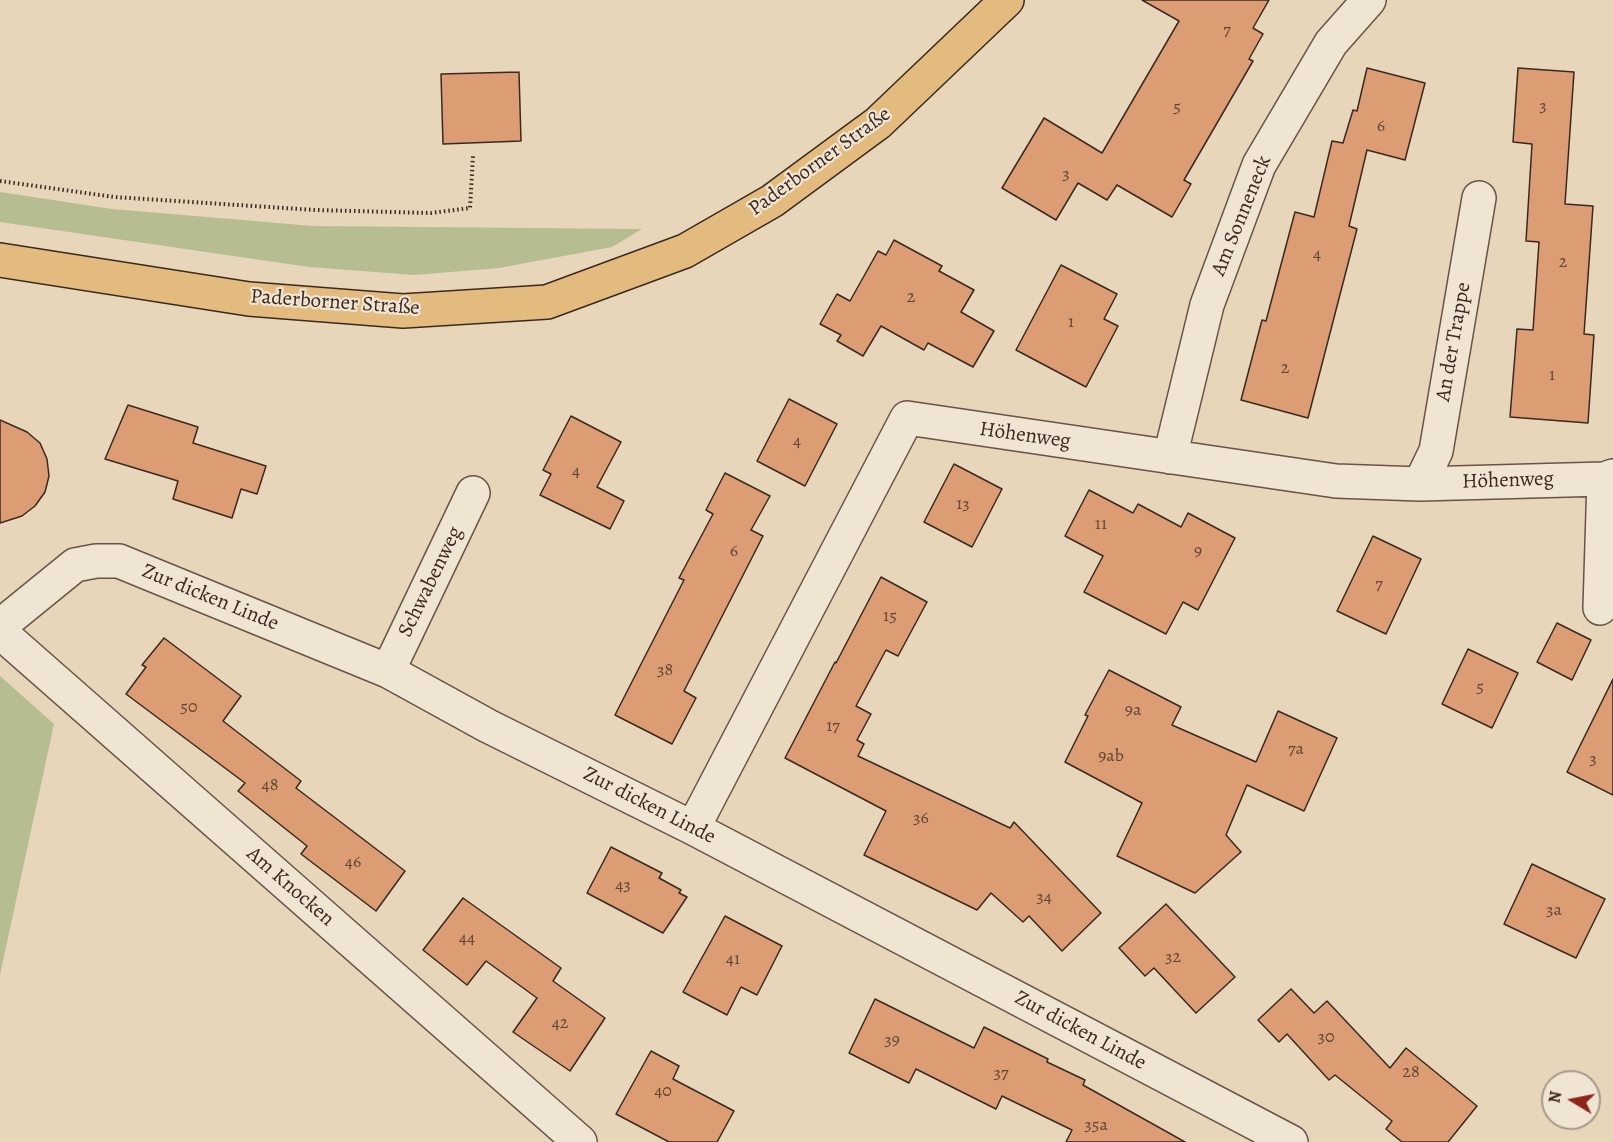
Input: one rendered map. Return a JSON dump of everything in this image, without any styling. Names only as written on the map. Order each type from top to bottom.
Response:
[{"type":"main road","name":"Paderborner Straße","points":[[0,260],[249,299],[403,311],[547,302],[685,251],[772,201],[878,123],[1007,0]]},
{"type":"street","name":"Am Sonneneck","points":[[1170,458],[1207,305],[1259,165],[1331,43],[1369,0]]},
{"type":"street","name":"An der Trappe","points":[[1420,484],[1436,452],[1479,198]]},
{"type":"street","name":"Höhenweg","points":[[693,828],[907,418],[1336,481],[1420,484],[1609,477],[1600,608]]},
{"type":"street","name":"Schwabenweg","points":[[388,671],[473,493]]},
{"type":"street","name":"Zur dicken Linde","points":[[0,626],[75,566],[96,561],[119,561],[388,671],[488,726],[693,828],[1291,1142]]},
{"type":"street","name":"Am Knocken","points":[[0,632],[580,1142]]},
{"type":"path","points":[[0,181],[114,197],[315,210],[431,213],[470,208],[473,156]]},
{"type":"green space","points":[[0,192],[112,209],[313,226],[642,229],[612,247],[499,268],[414,275],[309,267],[0,222]]},
{"type":"green space","points":[[0,676],[54,724],[0,975]]},
{"type":"building","points":[[1142,0],[1269,0],[1253,28],[1263,34],[1249,59],[1253,61],[1184,180],[1191,184],[1172,217],[1117,185],[1107,200],[1078,183],[1056,220],[1002,188],[1044,118],[1102,153],[1179,21]]},
{"type":"building","points":[[1367,68],[1425,83],[1405,160],[1367,150],[1349,226],[1357,229],[1308,418],[1241,400],[1262,320],[1266,321],[1295,212],[1314,217],[1332,141],[1343,143],[1353,110],[1357,111]]},
{"type":"building","points":[[1518,68],[1574,72],[1565,204],[1593,206],[1584,334],[1594,335],[1588,423],[1510,417],[1517,329],[1533,330],[1539,242],[1526,241],[1532,144],[1513,142]]},
{"type":"building","points":[[519,72],[521,141],[443,144],[441,74]]},
{"type":"building","points":[[894,240],[942,266],[939,271],[974,290],[961,312],[994,331],[973,367],[928,343],[924,350],[881,326],[863,356],[837,341],[841,335],[820,324],[837,294],[850,301],[878,251],[886,255]]},
{"type":"building","points":[[1061,265],[1117,294],[1104,319],[1118,326],[1086,387],[1016,350]]},
{"type":"building","points":[[789,399],[837,424],[805,486],[757,461]]},
{"type":"building","points":[[128,405],[198,427],[193,443],[266,466],[257,494],[241,489],[232,518],[173,499],[178,481],[105,459]]},
{"type":"building","points":[[571,416],[621,442],[597,487],[624,501],[610,529],[540,495],[551,474],[543,470]]},
{"type":"building","points":[[0,420],[27,432],[40,443],[47,459],[49,476],[45,492],[35,506],[22,516],[0,523]]},
{"type":"building","points":[[954,464],[1002,489],[972,547],[924,522]]},
{"type":"building","points":[[725,473],[770,496],[751,530],[763,536],[684,691],[696,698],[672,744],[615,715],[684,580],[679,578],[713,514],[706,510]]},
{"type":"building","points":[[1089,490],[1133,513],[1138,504],[1181,527],[1188,513],[1235,538],[1198,610],[1183,602],[1166,634],[1084,592],[1103,556],[1065,536]]},
{"type":"building","points":[[1373,536],[1421,559],[1386,634],[1337,611]]},
{"type":"building","points":[[881,577],[927,602],[898,656],[886,650],[856,706],[871,714],[857,740],[864,744],[858,756],[1010,828],[1014,822],[1101,913],[1062,951],[1029,916],[1023,922],[991,893],[977,910],[864,855],[886,811],[785,758]]},
{"type":"building","points":[[1557,623],[1591,640],[1572,680],[1537,662]]},
{"type":"building","points":[[164,638],[241,696],[223,721],[301,781],[296,788],[405,871],[376,911],[301,854],[307,846],[238,791],[245,783],[126,694],[146,667],[142,665]]},
{"type":"building","points":[[1468,649],[1518,673],[1492,728],[1442,704]]},
{"type":"building","points":[[1109,670],[1181,707],[1172,725],[1256,762],[1278,711],[1337,738],[1304,811],[1247,785],[1226,835],[1241,852],[1195,893],[1117,856],[1142,803],[1065,762],[1088,716],[1085,715]]},
{"type":"building","points":[[1613,679],[1613,795],[1567,772]]},
{"type":"building","points":[[611,847],[662,873],[659,878],[681,890],[679,893],[687,897],[663,933],[587,893]]},
{"type":"building","points":[[1532,864],[1605,899],[1576,958],[1504,924]]},
{"type":"building","points":[[463,898],[561,968],[553,981],[605,1018],[570,1071],[513,1032],[537,998],[486,961],[467,985],[423,950]]},
{"type":"building","points":[[1166,904],[1235,977],[1196,1013],[1154,968],[1145,976],[1119,948]]},
{"type":"building","points":[[725,916],[782,946],[757,995],[741,987],[727,1015],[683,992]]},
{"type":"building","points":[[1291,989],[1314,1013],[1327,1001],[1390,1068],[1406,1048],[1477,1106],[1448,1142],[1402,1142],[1386,1129],[1392,1121],[1335,1075],[1329,1080],[1287,1034],[1279,1042],[1258,1020]]},
{"type":"building","points":[[875,999],[974,1048],[984,1027],[1085,1080],[1083,1085],[1185,1142],[1066,1142],[1072,1130],[1002,1096],[996,1109],[916,1069],[909,1083],[849,1053]]},
{"type":"building","points":[[651,1051],[679,1066],[673,1079],[734,1111],[717,1142],[669,1142],[616,1114]]}]
